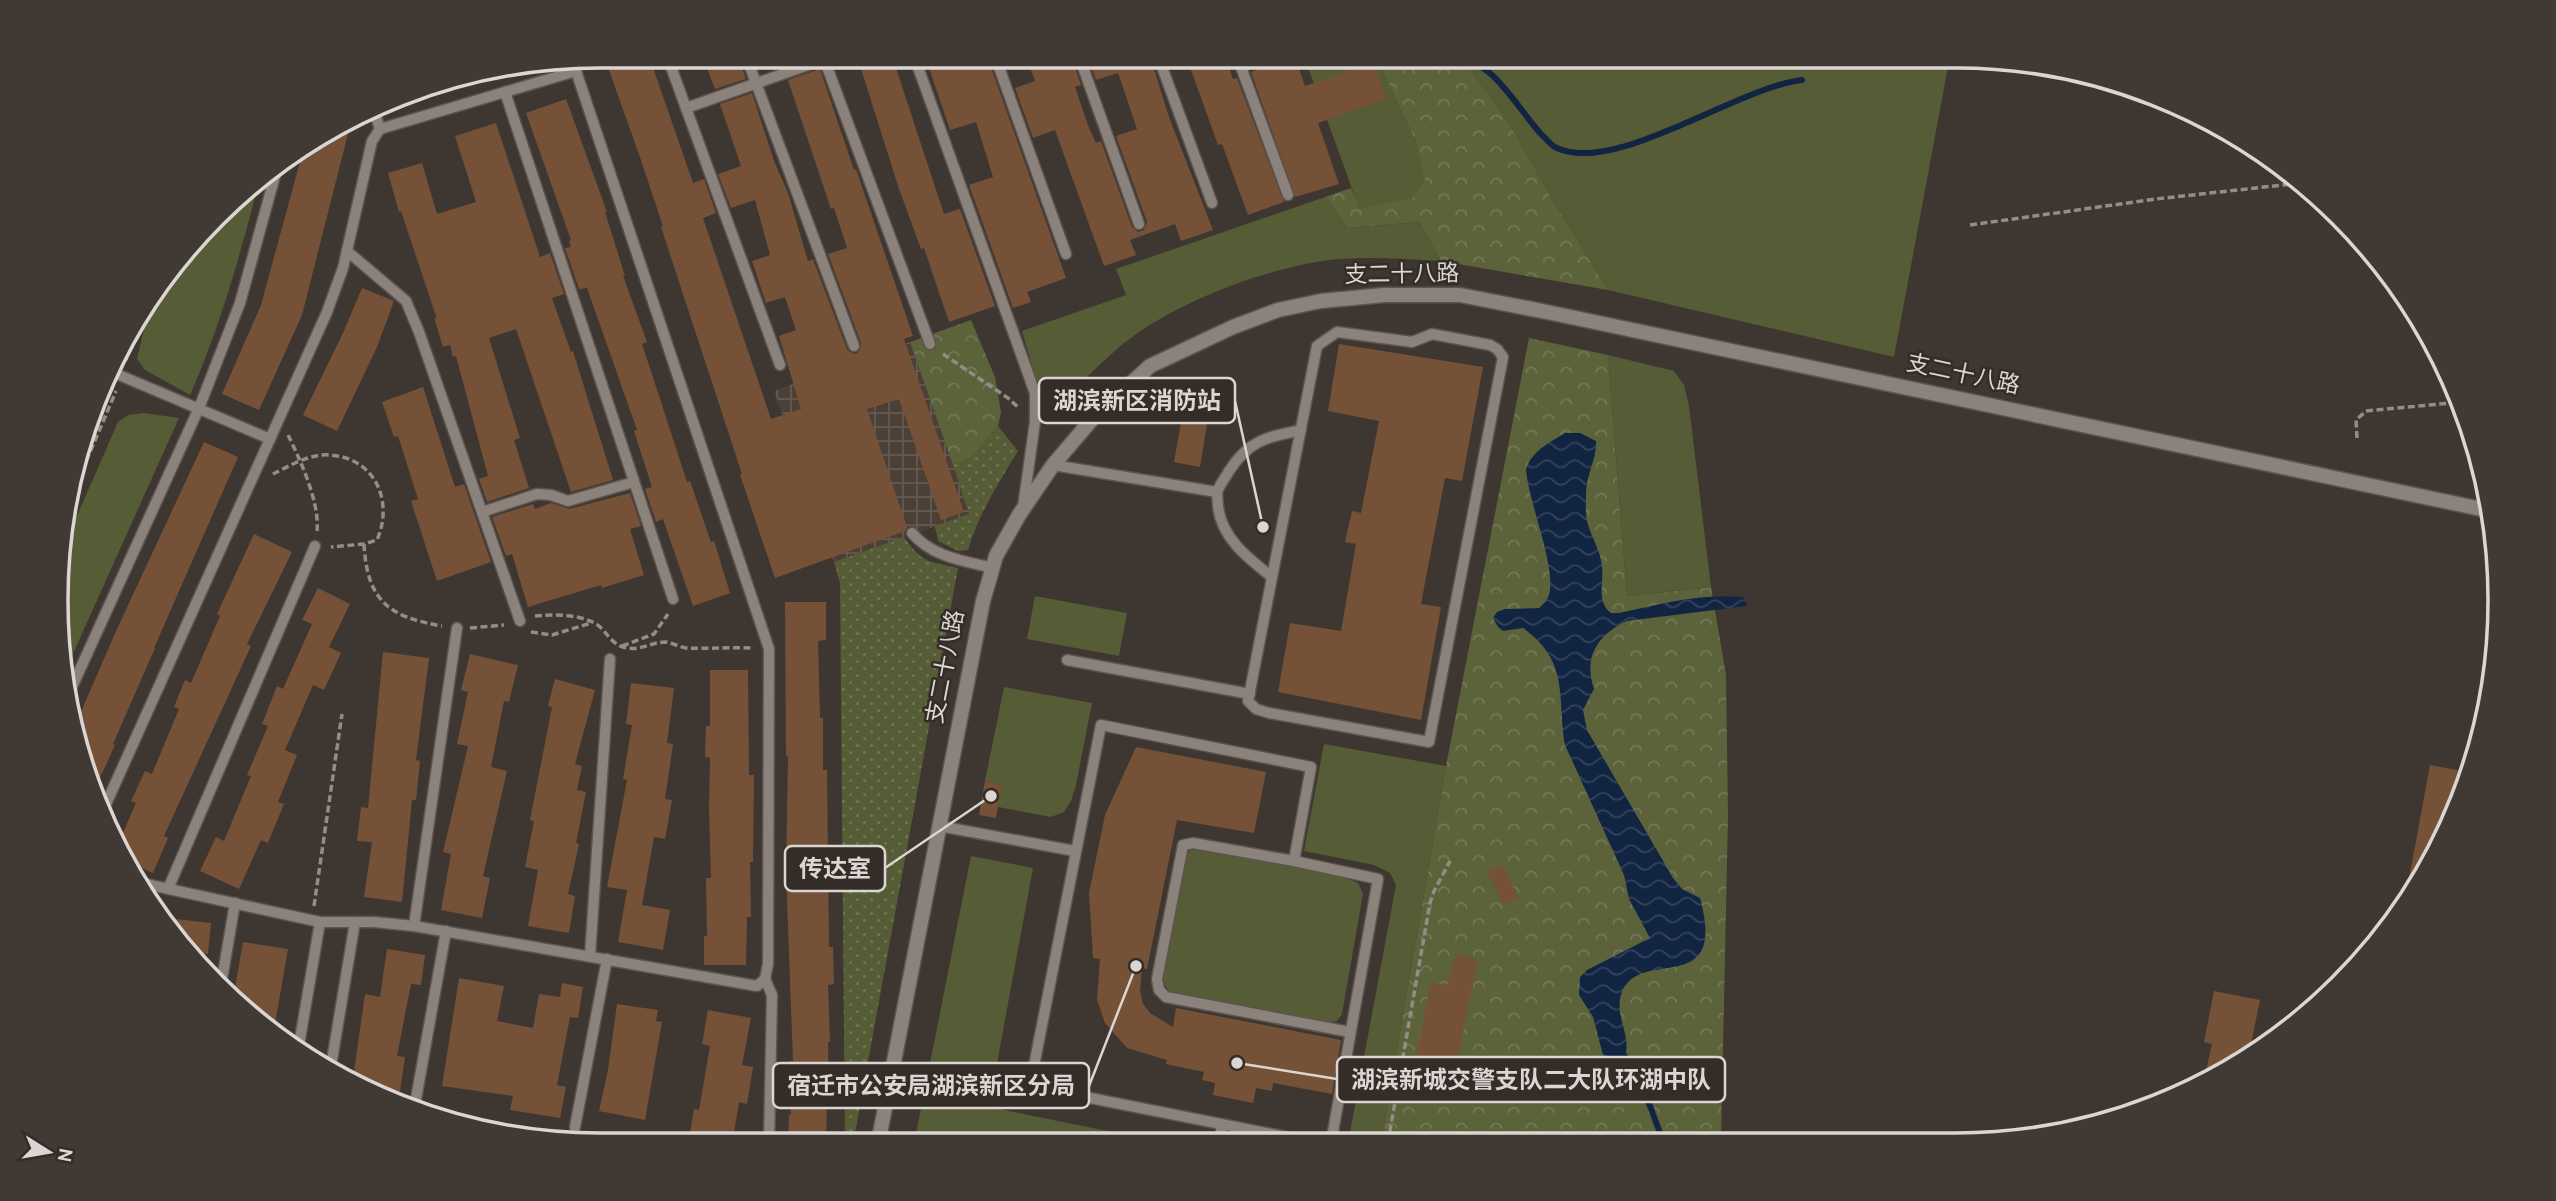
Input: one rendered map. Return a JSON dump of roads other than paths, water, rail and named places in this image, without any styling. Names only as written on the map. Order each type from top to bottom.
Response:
[{"type":"street","name":"支二十八路","points":[[880,1133],[983,601],[996,556],[1053,465],[1094,416],[1150,366],[1233,327],[1278,310],[1321,301],[1384,295],[1460,295],[2480,509]]},
{"type":"lane","points":[[672,68],[780,365]]},
{"type":"lane","points":[[750,68],[854,346]]},
{"type":"lane","points":[[687,108],[797,68]]},
{"type":"lane","points":[[831,68],[930,344]]},
{"type":"lane","points":[[918,68],[1035,393],[1035,422],[1023,510]]},
{"type":"lane","points":[[999,68],[1066,254]]},
{"type":"lane","points":[[1083,68],[1139,224]]},
{"type":"lane","points":[[1162,68],[1212,203]]},
{"type":"lane","points":[[1241,68],[1288,195]]},
{"type":"lane","points":[[108,801],[327,312],[347,251],[372,141],[380,129],[505,92],[566,69]]},
{"type":"lane","points":[[575,69],[769,649],[768,951],[765,979],[772,995],[769,1133]]},
{"type":"lane","points":[[505,92],[673,599]]},
{"type":"lane","points":[[376,118],[380,129]]},
{"type":"lane","points":[[75,681],[199,408],[240,303],[274,180]]},
{"type":"lane","points":[[347,251],[406,301],[482,512],[517,622]]},
{"type":"lane","points":[[1337,332],[1412,342],[1432,334],[1490,345],[1503,357],[1429,742],[1269,713],[1256,709],[1248,701],[1301,429],[1317,346],[1337,332]]},
{"type":"lane","points":[[119,375],[270,439]]},
{"type":"lane","points":[[1272,577],[1236,545],[1219,513],[1217,492],[1238,457],[1251,446],[1268,437],[1301,429]]},
{"type":"lane","points":[[1053,465],[1217,492]]},
{"type":"lane","points":[[482,512],[537,494],[551,495],[568,501],[634,482]]},
{"type":"lane","points":[[912,533],[919,541],[941,555],[993,568]]},
{"type":"lane","points":[[168,889],[315,546]]},
{"type":"lane","points":[[414,926],[457,628]]},
{"type":"lane","points":[[590,956],[610,659]]},
{"type":"lane","points":[[1067,660],[1250,694]]},
{"type":"lane","points":[[1264,1133],[1030,1086],[1101,724],[1311,767],[1294,861]]},
{"type":"lane","points":[[939,826],[1075,851]]},
{"type":"lane","points":[[1333,1133],[1378,879],[1294,861],[1193,844],[1183,845],[1157,979],[1159,990],[1166,997],[1350,1032]]},
{"type":"lane","points":[[151,885],[316,921],[414,926],[757,986],[765,979]]},
{"type":"lane","points":[[223,976],[235,904]]},
{"type":"lane","points":[[300,1039],[316,921]]},
{"type":"lane","points":[[332,1060],[355,922]]},
{"type":"lane","points":[[416,1099],[446,931]]},
{"type":"lane","points":[[575,1127],[607,959]]},
{"type":"lane","points":[[1221,1133],[1222,1125]]},
{"type":"water","points":[[1565,433],[1580,433],[1596,441],[1586,487],[1586,514],[1601,561],[1602,598],[1611,613],[1680,600],[1727,596],[1743,597],[1747,604],[1627,621],[1601,640],[1592,657],[1590,667],[1594,689],[1583,710],[1587,730],[1673,878],[1682,889],[1700,898],[1705,929],[1702,949],[1692,960],[1678,966],[1646,972],[1632,979],[1622,992],[1620,1009],[1627,1048],[1625,1056],[1614,1059],[1603,1055],[1593,1017],[1579,995],[1580,977],[1587,970],[1650,938],[1629,899],[1624,875],[1565,745],[1561,695],[1555,667],[1538,641],[1523,628],[1503,631],[1493,618],[1497,612],[1505,609],[1539,608],[1549,595],[1549,568],[1526,469],[1537,452]]},
{"type":"waterway","points":[[1483,68],[1500,83],[1553,146],[1582,153],[1611,150],[1643,140],[1775,86],[1802,80]]},
{"type":"waterway","points":[[1625,1056],[1660,1133]]},
{"type":"place","name":"湖滨新区消防站","points":[[1263,527]]},
{"type":"place","name":"传达室","points":[[991,796]]},
{"type":"place","name":"宿迁市公安局湖滨新区分局","points":[[1136,966]]},
{"type":"place","name":"湖滨新城交警支队二大队环湖中队","points":[[1237,1063]]}]
